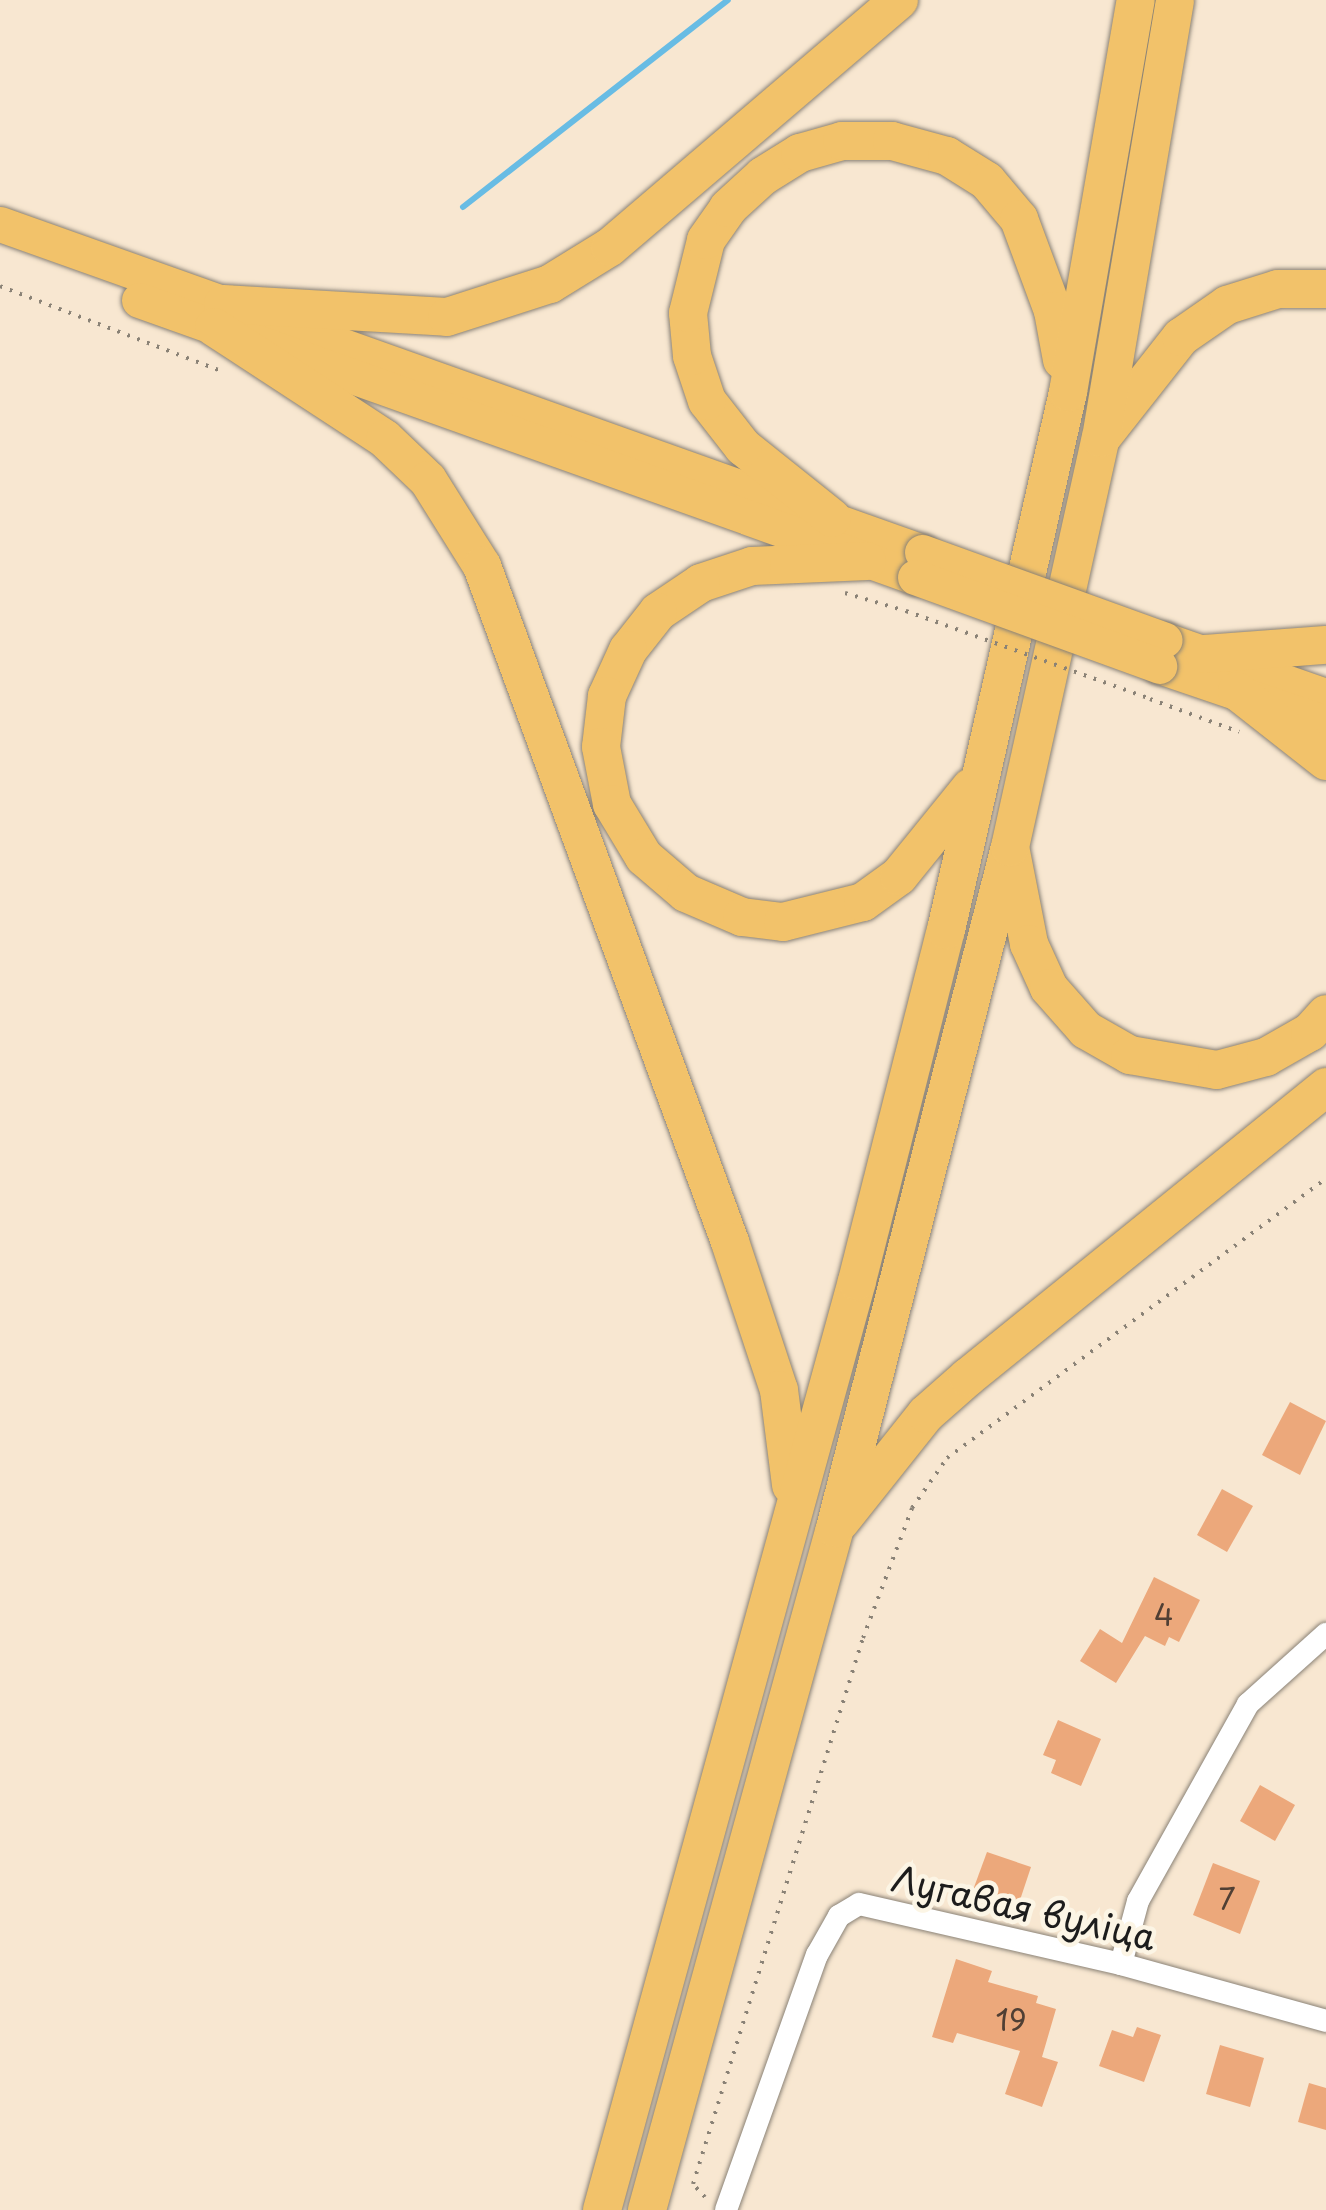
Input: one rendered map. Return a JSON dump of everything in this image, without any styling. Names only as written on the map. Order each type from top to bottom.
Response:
[{"type":"highway","points":[[218,316],[446,317],[550,284],[610,248],[899,0]]},
{"type":"highway","points":[[602,2210],[858,1282],[984,769],[1068,392],[1136,0]]},
{"type":"highway","points":[[647,2210],[835,1528],[1010,847],[1101,438],[1174,0]]},
{"type":"highway","points":[[832,518],[743,447],[707,401],[692,356],[688,313],[706,240],[728,208],[800,153],[842,142],[892,141],[947,156],[987,181],[1019,219],[1053,311],[1068,392]]},
{"type":"highway","points":[[1101,438],[1182,336],[1228,305],[1278,289],[1326,290]]},
{"type":"highway","points":[[218,316],[385,439],[428,480],[482,566],[780,1390],[792,1513]]},
{"type":"highway","points":[[867,561],[752,566],[700,583],[658,612],[628,650],[607,696],[601,748],[612,804],[644,857],[686,893],[742,916],[783,922],[863,902],[899,876],[984,769]]},
{"type":"highway","points":[[1205,654],[1326,646]]},
{"type":"highway","points":[[1236,691],[1326,761]]},
{"type":"highway","points":[[1010,847],[1029,944],[1049,988],[1086,1030],[1130,1055],[1217,1070],[1266,1057],[1310,1032],[1326,1014]]},
{"type":"highway","points":[[835,1528],[954,1389],[1326,1087]]},
{"type":"main road","points":[[0,224],[218,316],[914,580],[1158,668],[1326,723]]},
{"type":"main road","points":[[0,248],[832,518],[914,580]]},
{"type":"main road","points":[[1158,668],[1205,654],[1326,696]]},
{"type":"street","points":[[1121,1964],[1138,1901],[1248,1704],[1326,1634]]},
{"type":"street","name":"Лугавая вуліца","points":[[726,2210],[817,1955],[839,1916],[859,1904],[1121,1964],[1326,2021]]},
{"type":"path","points":[[0,286],[240,378]]},
{"type":"path","points":[[840,592],[914,580],[1158,668],[1254,738]]},
{"type":"path","points":[[693,2184],[863,1638],[912,1508],[946,1458],[1326,1179]]},
{"type":"building","points":[[1290,1402],[1326,1421],[1300,1475],[1262,1455]]},
{"type":"building","points":[[1222,1489],[1253,1506],[1227,1552],[1197,1535]]},
{"type":"building","points":[[1154,1577],[1200,1600],[1179,1642],[1169,1637],[1165,1646],[1145,1636],[1116,1683],[1080,1661],[1100,1629],[1122,1643]]},
{"type":"building","points":[[1058,1720],[1101,1739],[1081,1786],[1051,1773],[1056,1760],[1043,1755]]},
{"type":"building","points":[[1260,1785],[1295,1805],[1275,1841],[1240,1821]]},
{"type":"building","points":[[987,1852],[1031,1867],[1018,1906],[973,1890]]},
{"type":"building","points":[[1213,1863],[1260,1881],[1240,1934],[1193,1915]]},
{"type":"building","points":[[956,1959],[992,1971],[988,1982],[1038,1996],[1036,2003],[1056,2009],[1042,2057],[1058,2062],[1042,2107],[1005,2094],[1020,2051],[957,2033],[953,2043],[932,2037]]},
{"type":"building","points":[[1137,2027],[1161,2035],[1144,2082],[1099,2066],[1112,2030],[1133,2037]]},
{"type":"building","points":[[1220,2045],[1264,2058],[1250,2107],[1206,2094]]},
{"type":"building","points":[[1309,2083],[1326,2088],[1326,2130],[1298,2122]]},
{"type":"waterway","points":[[463,207],[728,0]]}]
